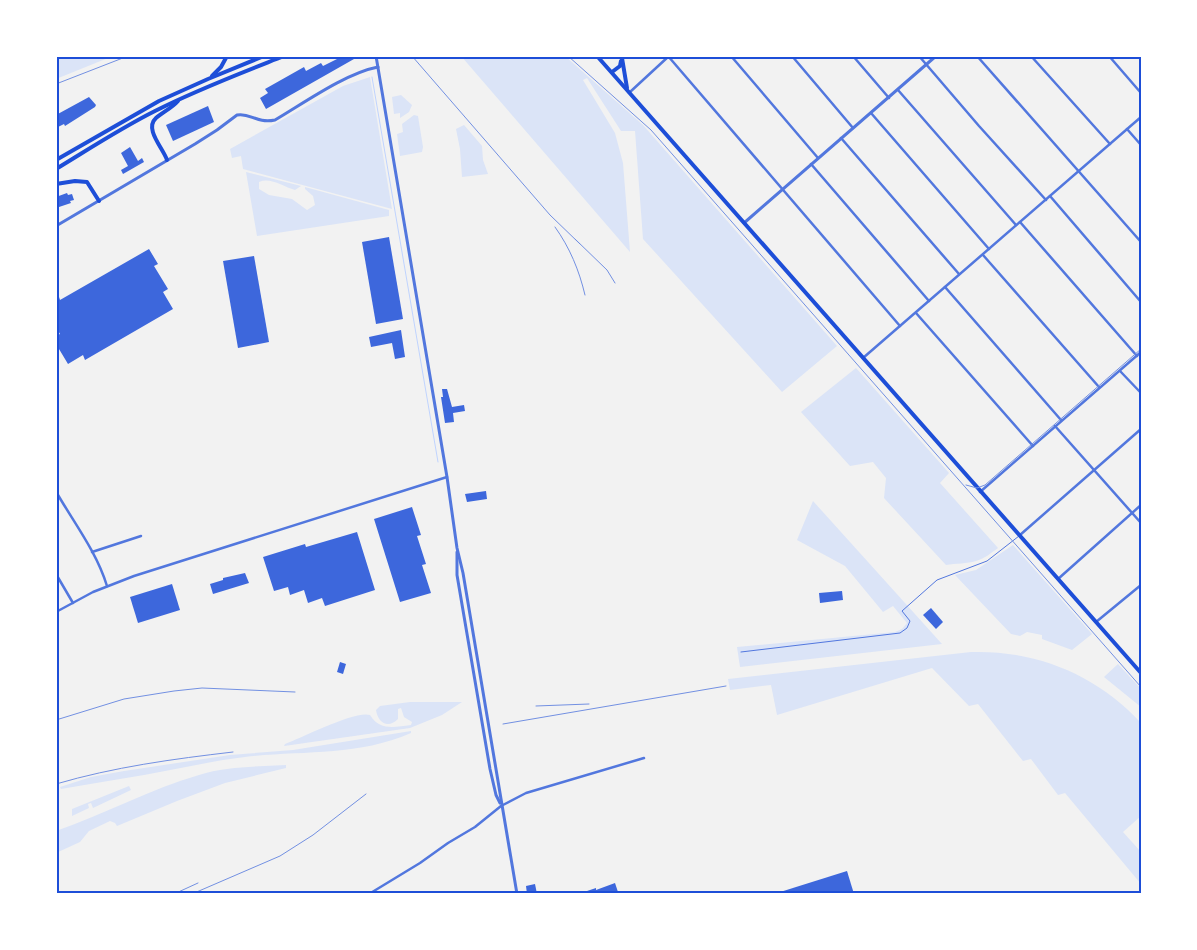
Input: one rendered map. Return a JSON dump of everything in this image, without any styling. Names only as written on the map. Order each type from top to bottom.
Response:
[{"type":"main road","points":[[208,78],[220,67],[227,56]]},
{"type":"main road","points":[[56,160],[158,101],[208,78],[264,56]]},
{"type":"main road","points":[[56,169],[136,121],[180,99],[284,56]]},
{"type":"main road","points":[[597,56],[1141,673]]},
{"type":"main road","points":[[612,72],[620,66],[622,57]]},
{"type":"main road","points":[[622,57],[627,88]]},
{"type":"main road","points":[[167,160],[153,132],[152,125],[156,118],[175,105],[180,99]]},
{"type":"main road","points":[[56,184],[75,181],[86,182],[99,201]]},
{"type":"street","points":[[376,56],[447,477],[457,548],[466,591],[517,894]]},
{"type":"street","points":[[630,92],[669,56],[900,326]]},
{"type":"street","points":[[731,56],[818,158]]},
{"type":"street","points":[[792,56],[853,128]]},
{"type":"street","points":[[853,56],[889,98]]},
{"type":"street","points":[[919,56],[1046,200]]},
{"type":"street","points":[[744,223],[936,56]]},
{"type":"street","points":[[977,56],[1141,242]]},
{"type":"street","points":[[1031,56],[1110,144]]},
{"type":"street","points":[[1109,56],[1141,93]]},
{"type":"street","points":[[56,226],[217,130],[236,115],[241,114],[267,122],[275,120],[364,70],[378,68]]},
{"type":"street","points":[[898,90],[1016,225]]},
{"type":"street","points":[[871,113],[989,249]]},
{"type":"street","points":[[863,358],[1141,117]]},
{"type":"street","points":[[1127,128],[1141,144]]},
{"type":"street","points":[[841,138],[959,274]]},
{"type":"street","points":[[812,164],[929,301]]},
{"type":"street","points":[[1050,196],[1141,302]]},
{"type":"street","points":[[1020,222],[1137,356]]},
{"type":"street","points":[[983,254],[1099,387]]},
{"type":"street","points":[[945,287],[1061,420]]},
{"type":"street","points":[[916,313],[1033,446]]},
{"type":"street","points":[[980,492],[1141,352]]},
{"type":"street","points":[[1120,371],[1141,393]]},
{"type":"street","points":[[1055,426],[1141,523]]},
{"type":"street","points":[[1020,535],[1141,429]]},
{"type":"street","points":[[56,612],[107,586],[447,477]]},
{"type":"street","points":[[58,495],[104,574],[107,586]]},
{"type":"street","points":[[1058,579],[1141,505]]},
{"type":"street","points":[[92,552],[141,536]]},
{"type":"street","points":[[457,548],[457,576],[490,769],[496,795],[501,806]]},
{"type":"street","points":[[56,574],[73,603]]},
{"type":"street","points":[[1096,622],[1140,587]]},
{"type":"street","points":[[369,894],[475,827],[501,806],[526,793],[644,758]]},
{"type":"lane","points":[[741,652],[900,633],[907,628],[910,621],[902,611],[932,583],[951,573],[987,561],[1020,535]]},
{"type":"shaded area","points":[[56,56],[113,56],[56,79]]},
{"type":"shaded area","points":[[461,56],[565,56],[643,125],[837,346],[782,392],[643,239],[635,131],[621,131],[587,78],[583,80],[615,133],[623,163],[630,252]]},
{"type":"shaded area","points":[[370,77],[392,209],[243,169],[241,156],[232,158],[230,149],[343,86]]},
{"type":"shaded area","points":[[401,95],[412,105],[409,112],[400,118],[400,113],[394,114],[392,97]]},
{"type":"shaded area","points":[[414,115],[418,116],[423,147],[422,152],[400,156],[397,134],[403,132],[402,124]]},
{"type":"shaded area","points":[[464,125],[482,146],[483,160],[488,174],[462,177],[456,129]]},
{"type":"shaded area","points":[[246,172],[301,186],[295,190],[268,181],[259,182],[259,189],[269,195],[292,199],[307,210],[315,205],[313,196],[305,187],[389,210],[389,216],[257,236]]},
{"type":"shaded area","points":[[856,368],[949,473],[940,483],[998,548],[979,560],[946,565],[884,498],[886,478],[873,462],[850,466],[801,412]]},
{"type":"shaded area","points":[[813,501],[942,644],[740,667],[737,647],[895,632],[902,629],[907,623],[893,606],[883,612],[845,566],[797,540]]},
{"type":"shaded area","points":[[1013,545],[1092,634],[1072,650],[1042,639],[1042,635],[1027,632],[1020,636],[1011,634],[955,575],[976,570]]},
{"type":"shaded area","points":[[971,652],[1019,656],[1042,661],[1064,669],[1105,691],[1141,723],[1141,816],[1123,832],[1141,852],[1141,884],[1065,793],[1058,795],[1031,759],[1023,761],[978,704],[969,706],[932,668],[777,715],[771,685],[730,690],[728,679]]},
{"type":"shaded area","points":[[1118,664],[1141,689],[1141,707],[1104,677]]},
{"type":"shaded area","points":[[410,702],[462,702],[442,715],[410,728],[284,746],[328,725],[363,715],[370,715],[378,724],[383,726],[411,725],[412,722],[404,717],[401,708],[398,709],[398,719],[391,724],[381,721],[376,710],[380,706]]},
{"type":"shaded area","points":[[411,731],[411,733],[390,741],[370,746],[245,757],[61,789],[60,787],[91,777],[124,771],[230,755],[293,750]]},
{"type":"shaded area","points":[[286,765],[286,768],[225,783],[117,826],[110,821],[89,831],[80,842],[56,853],[56,831],[163,787],[220,770]]},
{"type":"shaded area","points":[[129,786],[131,790],[93,808],[91,803],[88,804],[89,808],[72,816],[72,809]]},
{"type":"building","points":[[343,56],[352,56],[354,59],[266,109],[260,98],[268,93],[265,89],[304,67],[306,71],[321,63],[323,66]]},
{"type":"building","points":[[89,97],[96,105],[95,107],[65,126],[64,124],[56,128],[56,115]]},
{"type":"building","points":[[208,106],[214,122],[173,141],[166,125]]},
{"type":"building","points":[[130,147],[138,161],[142,158],[144,162],[123,174],[121,170],[128,166],[121,153]]},
{"type":"building","points":[[67,193],[68,195],[72,194],[74,200],[70,201],[71,203],[56,208],[56,197]]},
{"type":"building","points":[[389,237],[403,319],[376,324],[362,242]]},
{"type":"building","points":[[149,249],[158,264],[154,266],[168,289],[163,292],[173,309],[85,360],[83,355],[68,364],[56,344],[56,336],[60,334],[56,327],[56,298],[59,297],[60,300]]},
{"type":"building","points":[[254,256],[269,342],[238,348],[223,261]]},
{"type":"building","points":[[401,330],[405,357],[395,359],[392,343],[371,347],[369,337]]},
{"type":"building","points":[[442,389],[447,389],[452,407],[464,405],[465,411],[453,413],[454,422],[445,423],[441,397],[443,397]]},
{"type":"building","points":[[486,491],[487,499],[467,502],[465,494]]},
{"type":"building","points":[[412,507],[421,535],[417,536],[426,564],[422,565],[431,593],[400,602],[374,519]]},
{"type":"building","points":[[357,532],[375,590],[325,606],[322,598],[308,603],[304,590],[290,595],[288,587],[274,591],[263,557],[305,544],[306,547]]},
{"type":"building","points":[[245,573],[249,583],[213,594],[210,584],[223,580],[223,578]]},
{"type":"building","points":[[172,584],[180,610],[138,623],[130,597]]},
{"type":"building","points":[[842,591],[843,600],[820,603],[819,593]]},
{"type":"building","points":[[931,608],[943,622],[936,629],[923,615]]},
{"type":"building","points":[[340,662],[346,664],[343,674],[337,672]]},
{"type":"building","points":[[847,871],[854,894],[777,893]]},
{"type":"building","points":[[615,883],[618,892],[612,894],[585,894],[584,892],[596,888],[596,890]]},
{"type":"building","points":[[535,884],[537,894],[527,894],[526,886]]},
{"type":"waterway","points":[[372,77],[438,462]]},
{"type":"tram line","points":[[56,84],[128,56]]},
{"type":"tram line","points":[[568,56],[651,130],[1141,687]]},
{"type":"tram line","points":[[966,485],[977,488],[985,485],[1141,349]]},
{"type":"railway","points":[[412,56],[550,215],[580,244]]},
{"type":"railway","points":[[555,227],[573,260],[585,295]]},
{"type":"railway","points":[[575,239],[607,270],[615,283]]},
{"type":"railway","points":[[503,724],[726,686]]},
{"type":"railway","points":[[56,720],[124,699],[174,691],[202,688],[295,692]]},
{"type":"railway","points":[[536,706],[589,704]]},
{"type":"railway","points":[[56,784],[144,764],[233,752]]},
{"type":"railway","points":[[192,894],[280,856],[313,835],[366,794]]},
{"type":"railway","points":[[174,894],[198,883]]}]
